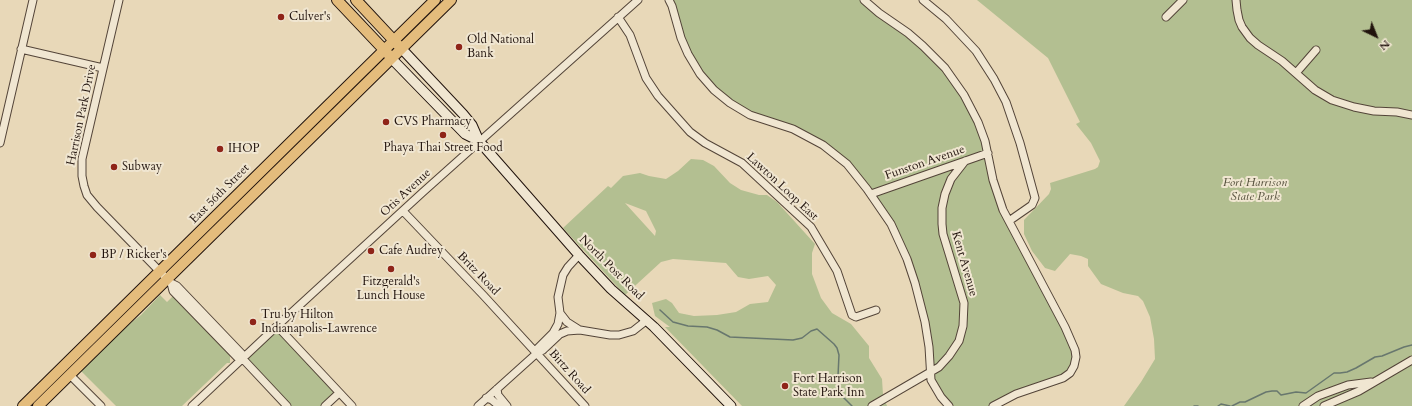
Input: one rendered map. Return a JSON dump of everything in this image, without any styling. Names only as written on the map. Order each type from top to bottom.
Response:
[{"type":"main road","name":"North Post Road","points":[[337,0],[388,54]]},
{"type":"main road","name":"North Post Road","points":[[356,0],[397,44]]},
{"type":"main road","name":"East 56th Street","points":[[38,406],[166,278],[298,150],[388,54],[436,0]]},
{"type":"main road","name":"East 56th Street","points":[[397,44],[451,0]]},
{"type":"main road","name":"East 56th Street","points":[[23,406],[109,322],[166,278],[274,158],[312,121],[388,54]]},
{"type":"main road","points":[[298,150],[296,144],[310,130],[312,121]]},
{"type":"main road","points":[[252,196],[253,190],[257,183],[275,164],[274,158]]},
{"type":"main road","points":[[70,375],[68,372],[69,369],[109,322]]},
{"type":"street","points":[[0,142],[33,0]]},
{"type":"street","name":"Harrison Park Drive","points":[[119,0],[82,159],[82,181],[88,195],[97,207],[166,278],[173,291],[237,357],[242,358],[287,406]]},
{"type":"street","name":"Otis Avenue","points":[[192,406],[242,358],[403,211],[638,0]]},
{"type":"street","points":[[668,0],[672,6],[681,38],[688,54],[696,69],[714,90],[730,104],[750,115],[793,129],[823,145],[847,164],[871,194],[893,229],[909,264],[925,322],[932,384],[949,406]]},
{"type":"street","points":[[864,0],[875,10],[916,39],[944,68],[961,91],[983,136],[998,195],[1009,221],[1068,332],[1075,350],[1076,357],[1073,368],[1064,378],[1014,395],[993,406]]},
{"type":"street","points":[[923,0],[946,19],[973,48],[994,79],[1006,102],[1020,143],[1035,198],[1033,204],[1009,221]]},
{"type":"street","points":[[1166,17],[1183,0]]},
{"type":"street","points":[[1236,0],[1236,10],[1240,23],[1250,38],[1296,73],[1308,83],[1310,87],[1339,103],[1364,110],[1396,112],[1412,115]]},
{"type":"street","name":"Lawton Loop East","points":[[618,17],[630,35],[646,78],[658,96],[690,132],[705,143],[742,163],[811,227],[837,271],[852,315],[856,317],[876,310]]},
{"type":"street","name":"North Post Road","points":[[397,44],[463,114],[472,125],[479,142]]},
{"type":"street","points":[[21,49],[103,68]]},
{"type":"street","points":[[1296,73],[1316,50]]},
{"type":"street","name":"North Post Road","points":[[388,54],[465,134],[479,142],[579,255],[619,296],[647,320],[731,406]]},
{"type":"street","name":"Funston Avenue","points":[[871,194],[988,152]]},
{"type":"street","name":"Kent Avenue","points":[[872,406],[939,367],[957,346],[963,328],[965,310],[963,295],[945,239],[941,219],[943,198],[948,186],[965,160]]},
{"type":"street","name":"Britz Road","points":[[403,211],[537,353]]},
{"type":"street","points":[[537,353],[538,348],[556,329],[560,314],[558,297],[564,275],[568,266],[579,255]]},
{"type":"street","points":[[560,314],[567,322],[580,330]]},
{"type":"street","points":[[478,406],[560,334],[567,331],[580,330],[619,335],[633,331],[647,320]]},
{"type":"street","points":[[277,326],[352,406]]},
{"type":"street","name":"Birtz Road","points":[[537,353],[585,406]]},
{"type":"street","points":[[1324,406],[1378,381],[1412,360]]},
{"type":"street","points":[[70,375],[101,406]]},
{"type":"street","points":[[1303,406],[1318,396],[1347,385],[1378,381]]},
{"type":"street","points":[[496,389],[498,395],[507,406]]},
{"type":"street","points":[[325,406],[339,392]]},
{"type":"street","points":[[486,398],[492,400],[499,406]]},
{"type":"green space","points":[[669,0],[864,0],[934,57],[972,111],[998,195],[1075,350],[1070,373],[993,406],[949,406],[932,384],[929,347],[902,247],[864,184],[825,146],[743,111],[700,74]]},
{"type":"green space","name":"Fort Harrison State Park","points":[[977,0],[1412,0],[1412,406],[1124,406],[1155,359],[1154,339],[1150,317],[1143,301],[1138,296],[1123,293],[1101,284],[1088,266],[1088,259],[1081,256],[1070,254],[1055,271],[1045,268],[1032,251],[1024,234],[1024,220],[1049,194],[1051,189],[1050,183],[1095,169],[1098,167],[1100,161],[1091,143],[1076,124],[1080,122],[1048,58]]},
{"type":"green space","points":[[691,159],[703,160],[714,166],[730,183],[741,190],[759,195],[767,195],[777,202],[815,244],[812,253],[812,274],[821,298],[832,313],[851,324],[869,346],[869,358],[882,379],[883,395],[887,406],[742,406],[665,327],[670,327],[655,316],[652,303],[666,299],[672,303],[679,313],[694,316],[736,312],[750,304],[768,302],[776,285],[768,276],[749,279],[738,277],[726,263],[673,259],[661,262],[625,295],[563,228],[608,186],[611,188],[623,176],[640,173],[666,179],[678,171]],"holes":[[[625,203],[646,211],[656,231],[655,236]]]},
{"type":"green space","points":[[160,295],[167,302],[174,295],[230,354],[230,363],[227,363],[182,406],[116,406],[80,370],[115,335],[141,315]]},
{"type":"green space","points":[[277,326],[339,393],[325,406],[287,406],[242,358]]},
{"type":"waterway","points":[[660,310],[673,322],[688,326],[707,327],[717,330],[730,337],[793,340],[802,338],[811,331],[817,329],[837,348],[839,355],[838,376],[840,387],[843,397],[852,406]]},
{"type":"waterway","points":[[1232,406],[1240,402],[1245,402],[1266,392],[1277,391],[1281,395],[1296,392],[1306,393],[1334,373],[1347,372],[1375,357],[1382,356],[1412,345]]},
{"type":"waterway","points":[[1218,406],[1221,404],[1230,406]]},
{"type":"place","name":"Culver's","points":[[281,17]]},
{"type":"place","name":"Old National Bank","points":[[459,47]]},
{"type":"place","name":"CVS Pharmacy","points":[[386,122]]},
{"type":"place","name":"Phaya Thai Street Food","points":[[443,135]]},
{"type":"place","name":"IHOP","points":[[220,149]]},
{"type":"place","name":"Subway","points":[[114,167]]},
{"type":"place","name":"Cafe Audrey","points":[[371,251]]},
{"type":"place","name":"BP / Ricker's","points":[[93,255]]},
{"type":"place","name":"Fitzgerald's Lunch House","points":[[391,269]]},
{"type":"place","name":"Tru by Hilton Indianapolis-Lawrence","points":[[253,322]]},
{"type":"place","name":"Fort Harrison State Park Inn","points":[[785,386]]}]
